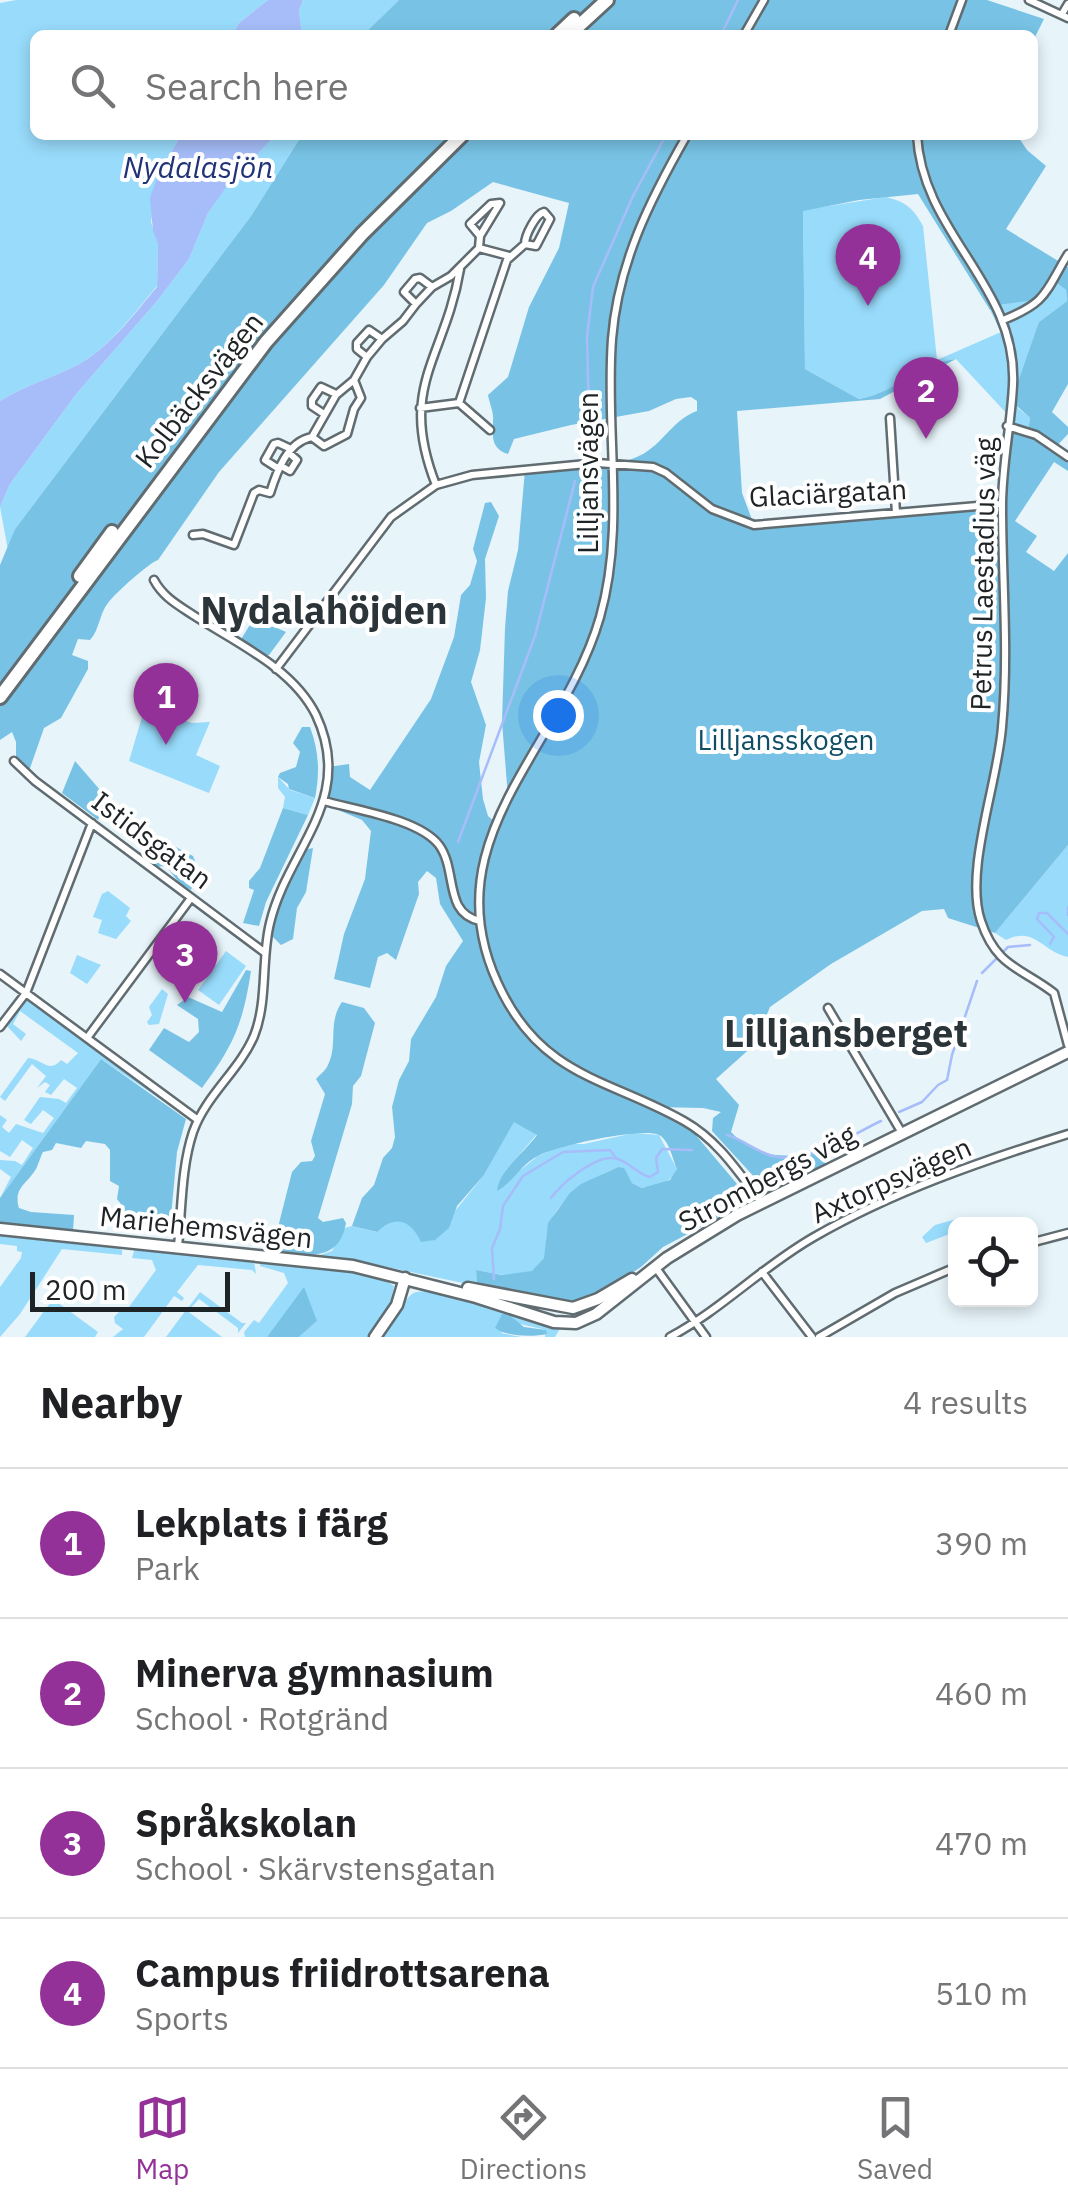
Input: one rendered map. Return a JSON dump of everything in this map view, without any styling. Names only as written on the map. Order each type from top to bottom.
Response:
[{"type":"highway","points":[[562,30],[594,0]]},
{"type":"highway","points":[[574,30],[607,0]]},
{"type":"highway","name":"Kolbäcksvägen","points":[[0,683],[260,337],[356,228],[446,140]]},
{"type":"highway","name":"Kolbäcksvägen","points":[[0,697],[266,342],[362,234],[457,140]]},
{"type":"street","points":[[747,30],[764,0]]},
{"type":"street","points":[[952,30],[962,0]]},
{"type":"street","points":[[1029,0],[1065,16],[1068,4]]},
{"type":"street","name":"Lilljansvägen","points":[[684,140],[646,209],[621,281],[610,360],[613,547],[600,618],[580,671],[490,834],[480,880],[480,921],[486,954],[503,995],[544,1048],[579,1074],[683,1120],[704,1134],[762,1202]]},
{"type":"street","name":"Petrus Laestadius väg","points":[[918,140],[921,170],[932,200],[1003,320],[1012,362],[1002,504],[1005,692],[999,754],[976,882],[983,927],[1010,966],[1058,999]]},
{"type":"street","points":[[312,437],[336,394],[354,380],[382,339],[432,287],[460,268],[479,248],[480,236],[499,208],[498,202],[488,206],[470,224],[480,236]]},
{"type":"street","points":[[458,403],[509,256],[525,244],[538,214],[544,212],[550,219],[548,226],[536,246],[525,244]]},
{"type":"street","points":[[479,248],[509,256]]},
{"type":"street","points":[[1003,320],[1031,308],[1042,298],[1056,281],[1068,254]]},
{"type":"street","points":[[276,669],[391,518],[436,485],[423,450],[420,408],[428,368],[460,268]]},
{"type":"street","points":[[416,304],[404,292],[415,279],[420,278],[432,287]]},
{"type":"street","points":[[368,356],[356,345],[366,332],[371,330],[382,339]]},
{"type":"street","points":[[193,535],[207,535],[234,545],[251,498],[256,491],[270,493],[280,467],[299,440],[312,437],[326,447],[347,434],[361,398],[354,380]]},
{"type":"street","points":[[324,414],[312,406],[312,400],[324,386],[336,394]]},
{"type":"street","points":[[420,408],[458,403],[490,430]]},
{"type":"street","points":[[890,418],[896,513]]},
{"type":"street","points":[[1008,426],[1036,435],[1068,457]]},
{"type":"street","points":[[280,443],[297,460],[290,471],[280,467],[266,460],[274,444],[280,443]]},
{"type":"street","name":"Glaciärgatan","points":[[436,485],[472,475],[614,463],[653,468],[666,473],[712,508],[754,526],[1002,504]]},
{"type":"street","points":[[154,580],[168,598],[276,669],[308,702],[325,738],[328,767],[324,801],[273,911],[255,1034],[198,1120],[186,1165],[178,1246]]},
{"type":"street","name":"Istidsgatan","points":[[14,761],[35,781],[265,952]]},
{"type":"street","points":[[324,801],[406,824],[429,836],[439,845],[451,869],[456,905],[467,918],[480,921]]},
{"type":"street","points":[[0,1027],[26,993],[92,823]]},
{"type":"street","points":[[87,1038],[191,898]]},
{"type":"street","points":[[0,974],[198,1120]]},
{"type":"street","points":[[1068,996],[1058,999],[1068,1049]]},
{"type":"street","points":[[828,1008],[903,1134]]},
{"type":"street","name":"Strombergs väg","points":[[653,1269],[710,1230],[762,1202],[1068,1049]]},
{"type":"street","name":"Axtorpsvägen","points":[[670,1337],[695,1324],[814,1236],[923,1185],[1068,1134]]},
{"type":"street","name":"Mariehemsvägen","points":[[0,1229],[353,1266],[574,1308],[653,1269]]},
{"type":"street","points":[[1038,1241],[1068,1233]]},
{"type":"street","points":[[653,1269],[706,1337]]},
{"type":"street","points":[[762,1272],[816,1337],[896,1293],[948,1270]]},
{"type":"street","points":[[375,1337],[397,1305],[406,1278]]},
{"type":"shaded area","points":[[268,0],[235,30],[30,30],[30,140],[178,140],[158,175],[151,222],[158,244],[157,286],[91,357],[0,401],[0,3]]},
{"type":"shaded area","points":[[303,0],[399,0],[368,30],[301,30],[299,11]]},
{"type":"shaded area","points":[[271,140],[299,140],[251,216],[15,529],[8,550],[0,507],[10,484],[77,393],[189,259],[208,213],[229,182]]},
{"type":"shaded area","points":[[886,197],[908,207],[923,226],[937,360],[1001,332],[990,310],[996,305],[1056,281],[1066,290],[1067,301],[1039,322],[1018,408],[1030,418],[1028,432],[1007,426],[1009,416],[956,359],[943,361],[884,391],[859,399],[805,369],[803,210]]},
{"type":"shaded area","points":[[151,709],[192,723],[210,722],[196,755],[220,766],[209,793],[129,761],[142,717]]},
{"type":"shaded area","points":[[278,777],[290,790],[315,798],[308,815],[283,808],[285,797],[278,788]]},
{"type":"shaded area","points":[[1068,845],[1068,957],[1031,938],[1016,936],[1006,940],[995,933]]},
{"type":"shaded area","points":[[108,891],[130,908],[126,916],[131,921],[116,939],[98,933],[102,920],[93,917],[102,894]]},
{"type":"shaded area","points":[[226,951],[246,966],[219,1005],[198,990]]},
{"type":"shaded area","points":[[77,955],[101,965],[87,984],[70,973]]},
{"type":"shaded area","points":[[162,989],[168,994],[159,1024],[149,1025],[149,1007]]},
{"type":"shaded area","points":[[25,998],[187,1117],[101,1059],[0,1198],[11,1177],[0,1169],[0,1160],[22,1165],[33,1148],[22,1140],[10,1157],[0,1151],[0,1115],[7,1120],[2,1127],[9,1133],[16,1124],[43,1133],[54,1118],[43,1110],[31,1124],[24,1120],[40,1097],[66,1103],[77,1088],[64,1079],[51,1095],[45,1092],[50,1085],[45,1082],[37,1088],[46,1076],[32,1064],[5,1101],[0,1097],[28,1058],[53,1066],[61,1060],[67,1064],[78,1053],[20,1011],[13,1024],[26,1034],[21,1041],[6,1025]]},
{"type":"shaded area","points":[[514,1121],[537,1134],[506,1170],[519,1171],[538,1156],[566,1144],[634,1133],[659,1135],[677,1169],[667,1181],[642,1188],[618,1167],[589,1181],[565,1200],[552,1218],[545,1255],[534,1271],[516,1275],[476,1270],[477,1286],[373,1264],[314,1257],[332,1251],[345,1228],[352,1226],[376,1232],[396,1221],[415,1230],[449,1228],[451,1216],[484,1175]]},
{"type":"shaded area","points":[[948,1221],[948,1235],[926,1243],[922,1237],[935,1225]]},
{"type":"shaded area","points":[[0,1234],[113,1246],[122,1250],[122,1255],[62,1249],[20,1314],[0,1337],[0,1287],[22,1252],[17,1251],[17,1246],[0,1244]]},
{"type":"shaded area","points":[[135,1248],[247,1259],[254,1261],[256,1274],[252,1270],[198,1265],[177,1292],[184,1298],[182,1301],[174,1296],[144,1337],[113,1337],[123,1329],[114,1317],[122,1309],[126,1311],[156,1270],[152,1260],[132,1258]]},
{"type":"shaded area","points":[[260,1261],[330,1266],[380,1278],[394,1286],[386,1324],[412,1294],[422,1291],[460,1297],[561,1327],[555,1337],[545,1337],[546,1330],[516,1323],[501,1333],[521,1337],[299,1337],[317,1321],[286,1314],[267,1337],[245,1337],[244,1332],[254,1320],[259,1323],[288,1283],[284,1273],[260,1266]]},
{"type":"shaded area","points":[[200,1292],[246,1323],[238,1333],[238,1328],[199,1299],[188,1308]]},
{"type":"shaded area","points":[[53,1299],[98,1332],[95,1337],[25,1337]]},
{"type":"shaded area","points":[[186,1310],[222,1337],[166,1337]]},
{"type":"green space","points":[[399,0],[987,0],[1044,19],[1038,31],[368,30]]},
{"type":"green space","name":"Lilljansskogen","points":[[299,140],[1020,140],[1046,166],[1006,229],[1068,267],[1068,384],[1052,412],[1068,427],[1068,434],[1052,451],[1068,463],[1068,471],[1054,462],[1015,521],[1037,536],[1026,552],[1054,571],[1068,553],[1068,845],[995,933],[948,918],[944,909],[922,911],[831,964],[770,1007],[754,1045],[716,1079],[739,1105],[731,1132],[751,1147],[774,1155],[822,1150],[828,1163],[793,1179],[765,1183],[757,1180],[712,1131],[713,1118],[721,1112],[655,1107],[683,1120],[743,1191],[735,1209],[663,1247],[641,1267],[598,1295],[574,1304],[477,1286],[476,1270],[502,1275],[532,1271],[544,1258],[548,1223],[581,1184],[618,1167],[624,1168],[632,1183],[642,1188],[670,1180],[677,1169],[659,1135],[618,1135],[532,1159],[497,1191],[507,1169],[537,1135],[514,1122],[484,1175],[457,1206],[449,1228],[435,1240],[421,1242],[402,1222],[390,1223],[377,1232],[352,1226],[362,1198],[374,1185],[383,1158],[392,1148],[392,1107],[409,1061],[411,1039],[436,997],[446,966],[463,941],[440,904],[436,878],[427,871],[418,882],[419,894],[396,960],[387,953],[378,957],[370,988],[334,979],[344,934],[365,879],[371,831],[362,820],[324,804],[328,767],[349,764],[350,777],[370,790],[431,699],[454,637],[461,595],[470,585],[477,561],[473,549],[485,503],[491,502],[499,516],[485,559],[486,598],[480,650],[471,682],[486,725],[479,762],[483,799],[488,816],[495,822],[508,797],[502,722],[505,628],[508,591],[518,550],[525,470],[607,465],[637,457],[697,411],[697,401],[691,397],[676,399],[649,411],[514,439],[508,454],[495,445],[488,395],[508,377],[529,307],[559,248],[569,203],[493,182],[427,223],[384,285],[219,472],[158,560],[111,599],[90,640],[78,639],[72,655],[88,661],[88,669],[61,718],[44,728],[29,771],[16,759],[12,732],[0,740],[0,565],[15,529],[251,216]],"holes":[[[918,194],[990,310],[996,305],[1042,299],[1056,282],[1066,290],[1067,301],[1039,322],[1018,382],[1016,405],[1030,418],[1028,431],[1007,426],[1001,504],[754,525],[742,493],[737,411],[880,399],[956,359],[943,361],[884,391],[859,399],[805,369],[803,211]]]},
{"type":"green space","points":[[257,619],[286,632],[269,655],[240,641]]},
{"type":"green space","points":[[302,727],[310,727],[315,745],[315,798],[289,789],[278,777],[296,767],[300,752],[293,743]]},
{"type":"green space","points":[[75,761],[107,798],[98,820],[62,793]]},
{"type":"green space","points":[[283,808],[308,815],[266,902],[259,926],[243,923],[254,890],[249,888],[249,881],[260,868]]},
{"type":"green space","points":[[168,843],[193,856],[199,871],[191,890],[180,884],[166,866],[155,867]]},
{"type":"green space","points":[[313,848],[293,939],[281,945],[268,932],[273,911],[303,850]]},
{"type":"green space","points":[[246,970],[251,971],[235,1033],[202,1088],[149,1050],[164,1028],[189,1042],[199,1032],[198,1019],[177,1005],[188,997],[222,1012]]},
{"type":"green space","points":[[342,1002],[364,1008],[375,1023],[361,1076],[353,1086],[352,1104],[318,1218],[323,1222],[343,1218],[346,1223],[342,1236],[328,1251],[308,1255],[272,1251],[292,1172],[301,1162],[312,1161],[315,1156],[311,1141],[325,1094],[316,1079],[330,1059],[335,1018]]},
{"type":"green space","points":[[101,1059],[186,1119],[177,1152],[170,1227],[124,1222],[124,1208],[117,1199],[119,1186],[110,1181],[110,1150],[105,1144],[86,1141],[81,1148],[56,1143],[52,1150],[43,1152],[18,1196],[19,1208],[74,1215],[73,1231],[0,1224],[0,1198]]},
{"type":"green space","points":[[304,1287],[317,1321],[299,1337],[267,1337]]},
{"type":"green space","points":[[502,1314],[508,1314],[524,1327],[546,1330],[547,1334],[500,1331],[495,1328]]},
{"type":"water","points":[[268,0],[303,0],[299,11],[301,30],[235,30]]},
{"type":"water","name":"Nydalasjön","points":[[178,140],[271,140],[229,183],[208,213],[189,259],[77,393],[10,484],[0,507],[0,401],[91,357],[157,287],[158,244],[150,198]]},
{"type":"waterway","points":[[723,30],[738,0]]},
{"type":"waterway","points":[[589,416],[587,337],[593,287],[633,196],[663,140]]},
{"type":"waterway","points":[[458,842],[535,636],[575,481]]},
{"type":"waterway","points":[[1068,907],[1068,915]]},
{"type":"waterway","points":[[1050,944],[1054,937],[1037,919],[1039,913],[1047,913],[1068,934]]},
{"type":"waterway","points":[[982,973],[1008,947],[1030,945]]},
{"type":"waterway","points":[[899,1112],[922,1102],[947,1080],[977,981]]},
{"type":"waterway","points":[[727,1135],[771,1156],[791,1157],[831,1146],[881,1121]]},
{"type":"waterway","points":[[551,1198],[597,1161],[618,1159],[650,1177],[658,1172],[656,1158],[662,1149],[692,1150]]},
{"type":"waterway","points":[[494,1279],[492,1248],[503,1206],[523,1176],[563,1152],[610,1150],[617,1159]]},
{"type":"place","name":"Campus friidrottsarena","points":[[868,306]]},
{"type":"place","name":"Minerva gymnasium","points":[[926,439]]},
{"type":"place","name":"Lekplats i färg","points":[[166,745]]},
{"type":"place","name":"Språkskolan","points":[[185,1003]]},
{"type":"district","name":"Nydalahöjden","points":[[324,611]]},
{"type":"district","name":"Lilljansberget","points":[[846,1034]]}]
